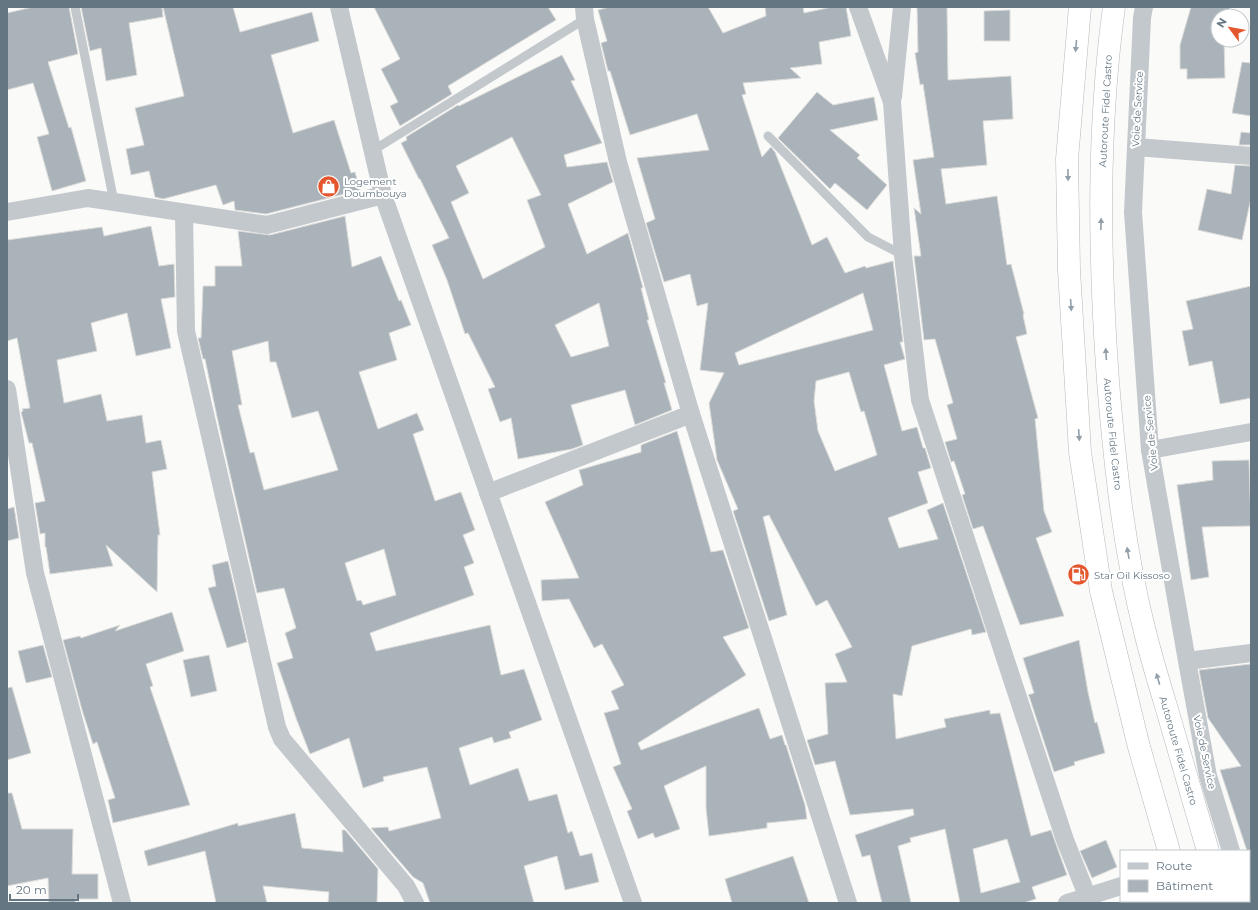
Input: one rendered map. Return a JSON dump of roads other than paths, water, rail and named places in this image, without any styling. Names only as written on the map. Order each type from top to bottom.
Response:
[{"type":"highway","points":[[1080,7],[1067,159],[1069,270],[1080,452],[1101,590],[1139,747],[1169,850]]},
{"type":"highway","name":"Autoroute Fidel Castro","points":[[1114,7],[1107,55],[1102,144],[1101,251],[1114,456],[1128,551],[1146,635],[1208,850]]},
{"type":"street","points":[[339,7],[383,196],[633,903]]},
{"type":"street","points":[[858,7],[892,102]]},
{"type":"street","points":[[902,7],[892,102],[903,255],[920,400],[1065,840],[1088,900]]},
{"type":"street","name":"Voie de Service","points":[[1144,7],[1142,18],[1133,212],[1150,450],[1208,776],[1231,850]]},
{"type":"street","points":[[585,13],[618,162],[690,414],[848,903]]},
{"type":"street","points":[[1136,147],[1251,156]]},
{"type":"street","points":[[7,212],[88,198],[267,225],[383,196]]},
{"type":"street","points":[[184,213],[186,332],[277,727],[282,739],[406,886],[415,903]]},
{"type":"street","points":[[7,389],[35,573],[122,903]]},
{"type":"street","points":[[488,492],[690,414]]},
{"type":"street","points":[[1150,450],[1251,432]]},
{"type":"street","points":[[1187,661],[1251,653]]},
{"type":"street","points":[[1067,903],[1088,900],[1120,886]]},
{"type":"lane","points":[[75,7],[114,202]]},
{"type":"lane","points":[[372,151],[585,13]]},
{"type":"lane","points":[[768,136],[868,237],[903,255]]},
{"type":"place","name":"Logement Doumbouya","points":[[329,187]]},
{"type":"place","name":"Star Oil Kissoso","points":[[1078,575]]}]
